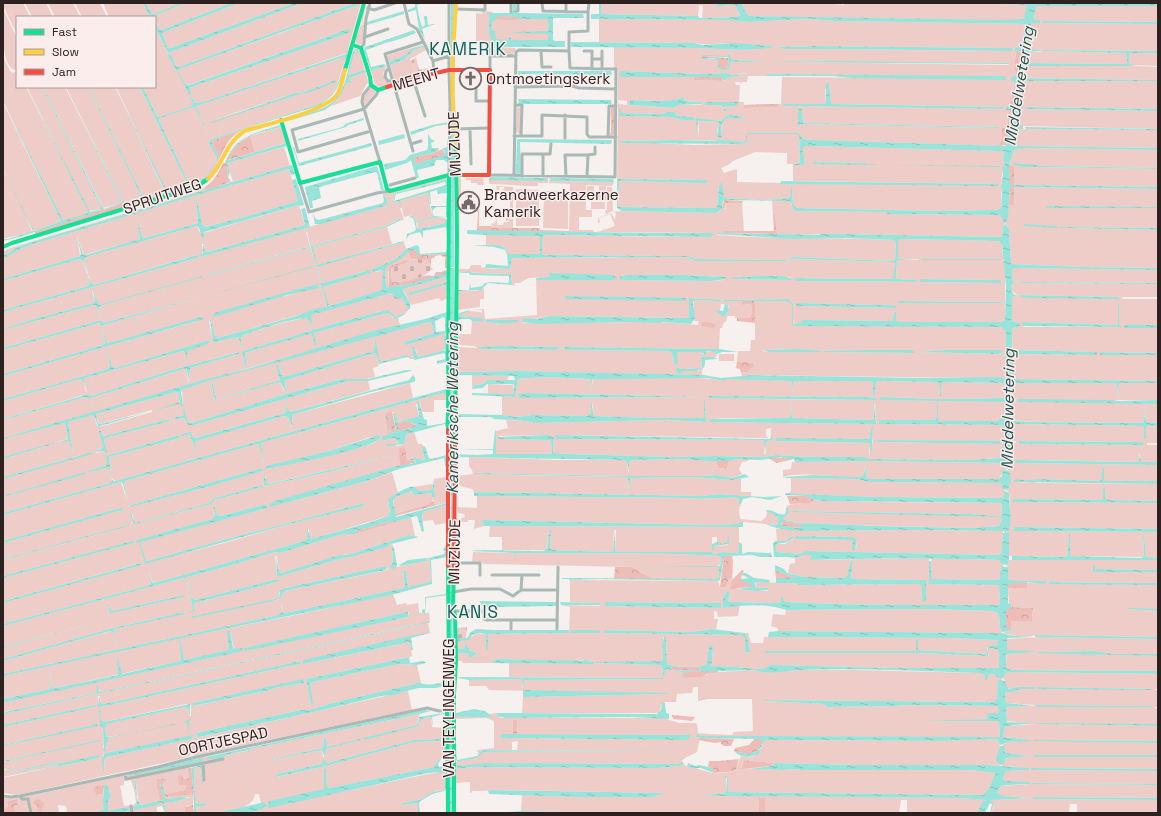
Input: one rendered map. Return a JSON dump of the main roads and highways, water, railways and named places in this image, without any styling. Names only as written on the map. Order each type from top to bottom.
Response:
[{"type":"water","points":[[143,3],[146,3],[151,13],[154,14],[181,3],[185,3],[154,16],[150,16]]},
{"type":"water","points":[[231,3],[239,3],[162,33],[168,48],[170,48],[294,3],[302,3],[168,53],[156,29],[156,22],[161,30]]},
{"type":"water","points":[[358,3],[356,6],[178,71],[168,55],[171,54],[176,66],[179,67]]},
{"type":"water","points":[[415,3],[423,3],[417,5],[422,27],[425,25],[424,16],[427,16],[428,25],[435,24],[422,29],[425,40],[419,29],[416,10],[408,12],[408,10],[415,7]]},
{"type":"water","points":[[451,3],[455,3],[454,267],[451,267]]},
{"type":"water","points":[[513,3],[516,3],[517,13],[583,14],[584,18],[553,18],[553,40],[565,41],[565,47],[496,47],[492,50],[492,41],[489,33],[489,14],[487,13],[513,12]],"holes":[[[497,16],[519,17],[519,19],[547,19],[549,25],[548,31],[514,33],[548,34],[548,40],[512,40],[510,37],[508,40],[496,39],[495,31],[492,30],[492,22],[497,19]]]},
{"type":"water","points":[[599,3],[601,3],[601,12],[603,14],[698,16],[700,18],[737,17],[740,15],[735,5],[717,7],[716,5],[720,3],[743,3],[745,12],[751,16],[999,20],[1024,19],[1027,5],[964,3],[1158,4],[1158,6],[1036,6],[1033,19],[1041,20],[1040,23],[1031,23],[1029,47],[1030,49],[1042,50],[1028,52],[1025,63],[1127,64],[1126,53],[1044,50],[1158,51],[1158,53],[1129,53],[1129,64],[1131,64],[1131,66],[1025,66],[1021,74],[1018,74],[1023,53],[1021,51],[1015,52],[1015,48],[1021,45],[1026,24],[835,21],[808,19],[749,22],[724,20],[591,19],[591,14],[599,14]]},
{"type":"water","points":[[404,11],[404,14],[367,25],[367,22]]},
{"type":"water","points":[[1043,21],[1158,22],[1158,24],[1043,23]]},
{"type":"water","points":[[349,29],[349,33],[189,88],[191,94],[189,95],[178,73],[179,72],[185,84],[189,85]]},
{"type":"water","points":[[414,30],[416,33],[366,50],[371,67],[384,64],[386,66],[371,71],[364,51],[365,47]]},
{"type":"water","points":[[571,42],[694,43],[702,45],[735,43],[772,46],[771,48],[741,50],[697,48],[571,47]]},
{"type":"water","points":[[349,46],[346,60],[344,57],[197,106],[196,107],[210,137],[194,107],[160,118],[159,120],[188,181],[191,183],[205,177],[215,163],[217,158],[209,143],[211,139],[319,104],[334,92],[345,64],[339,83],[334,93],[330,98],[318,106],[213,140],[212,144],[219,157],[210,173],[203,180],[145,200],[142,197],[42,230],[3,241],[3,239],[8,239],[33,231],[3,168],[34,231],[61,221],[3,101],[63,220],[86,214],[88,212],[26,88],[90,212],[101,208],[42,88],[104,209],[122,202],[65,88],[123,201],[125,202],[141,195],[88,88],[145,199],[165,191],[115,88],[167,191],[186,185],[187,183],[140,88],[143,88],[157,116],[159,117],[192,106],[193,103],[190,98],[192,97],[195,103],[203,102],[346,54]]},
{"type":"water","points":[[424,47],[414,50],[404,60],[390,65],[389,62],[404,56],[413,48]]},
{"type":"water","points":[[775,47],[1012,48],[1012,51],[785,49]]},
{"type":"water","points":[[355,49],[360,51],[364,66],[359,51],[355,50],[348,75],[365,70],[366,72],[349,78],[352,82],[346,83],[338,98],[325,110],[292,120],[292,118],[327,106],[339,95]]},
{"type":"water","points":[[730,53],[731,60],[767,62],[731,62],[729,69],[724,70],[718,68],[717,60],[701,59],[702,55],[727,56]],"holes":[[[702,56],[728,57],[729,61],[727,69],[719,67],[719,59],[702,58]]]},
{"type":"water","points":[[827,61],[1009,63],[1009,64],[770,62]]},
{"type":"water","points":[[518,71],[611,71],[612,75],[520,74],[520,84],[518,83]]},
{"type":"water","points":[[622,71],[702,74],[727,73],[732,75],[748,74],[727,78],[724,81],[722,77],[621,77],[619,74]]},
{"type":"water","points":[[767,74],[1005,76],[1006,78],[1005,80],[852,78],[832,76],[767,76]]},
{"type":"water","points":[[1013,76],[1021,76],[1023,78],[1158,80],[1024,81],[1019,84],[1018,106],[1023,107],[1023,109],[1020,109],[1018,112],[1017,125],[1023,126],[1023,129],[1016,130],[1013,143],[1019,146],[1158,148],[1158,150],[1028,148],[1014,150],[1009,164],[1010,185],[1158,187],[1158,189],[1010,187],[1008,217],[1006,223],[1004,223],[1001,216],[997,215],[795,211],[791,202],[788,201],[725,200],[723,201],[722,209],[716,213],[622,211],[617,208],[618,179],[708,181],[706,183],[700,183],[620,181],[619,207],[717,208],[719,186],[722,182],[724,198],[766,200],[788,198],[791,196],[792,187],[793,205],[797,208],[936,211],[1001,209],[1002,168],[1005,164],[1003,160],[1004,152],[999,151],[805,146],[803,148],[805,164],[793,165],[800,162],[799,134],[748,134],[747,142],[742,144],[620,143],[621,141],[676,140],[719,140],[745,142],[747,133],[798,133],[800,134],[803,139],[814,140],[1005,146],[1013,112],[1012,110],[1006,110],[1006,106],[1013,105],[1017,84],[1011,81]]},
{"type":"water","points":[[336,80],[336,82],[308,93],[303,93],[211,123],[295,93],[304,92]]},
{"type":"water","points":[[826,83],[829,83],[831,103],[833,104],[1003,107],[1003,109],[782,106],[784,104],[824,104],[826,102]]},
{"type":"water","points":[[685,96],[685,101],[701,102],[702,104],[678,105],[674,108],[629,105],[630,100],[667,101]]},
{"type":"water","points":[[518,99],[611,100],[612,103],[519,104]]},
{"type":"water","points":[[705,102],[738,102],[738,104],[737,106],[724,106],[724,109],[732,110],[724,111],[722,105],[705,105]]},
{"type":"water","points":[[1026,107],[1158,109],[1158,111],[1026,109]]},
{"type":"water","points":[[620,108],[622,113],[663,114],[666,112],[675,112],[677,116],[694,117],[695,120],[682,120],[672,117],[619,116]]},
{"type":"water","points":[[801,108],[803,122],[805,123],[998,128],[802,124],[799,125],[798,131],[798,109]]},
{"type":"water","points":[[728,115],[746,117],[726,119],[722,124],[722,137],[720,138],[717,136],[719,122],[698,121],[697,137],[696,118],[721,121]]},
{"type":"water","points":[[363,118],[364,120],[346,127],[298,141],[298,139],[339,128],[345,124]]},
{"type":"water","points":[[449,122],[449,124],[436,126],[411,135],[410,132],[432,125]]},
{"type":"water","points":[[280,125],[281,127],[250,136],[238,144],[228,159],[229,160],[286,143],[287,146],[227,163],[230,172],[228,177],[231,182],[233,182],[292,165],[295,174],[291,175],[289,169],[194,196],[24,247],[3,259],[3,256],[19,246],[229,183],[230,182],[227,176],[228,171],[225,163],[234,147],[240,141],[254,133]]},
{"type":"water","points":[[1025,127],[1158,129],[1158,130],[1026,129]]},
{"type":"water","points":[[404,134],[405,138],[379,145],[378,141]]},
{"type":"water","points":[[428,134],[431,139],[435,141],[431,143],[432,148],[438,148],[439,150],[430,154],[415,157],[414,159],[416,164],[444,155],[445,152],[443,148],[447,147],[447,140],[449,139],[448,163],[444,160],[436,160],[434,166],[417,170],[419,178],[416,178],[411,160],[407,163],[385,170],[384,164],[405,160],[410,155],[427,150]]},
{"type":"water","points":[[517,139],[612,140],[611,144],[520,142],[521,173],[517,174]]},
{"type":"water","points":[[371,143],[372,146],[299,166],[293,147],[299,163]]},
{"type":"water","points":[[811,163],[865,163],[877,165]]},
{"type":"water","points":[[1013,163],[1048,166],[1158,169],[1024,167],[1014,165]]},
{"type":"water","points":[[879,165],[1000,166],[1000,167]]},
{"type":"water","points":[[377,166],[384,190],[381,190],[377,173],[375,172],[319,187],[321,198],[312,201],[313,208],[310,208],[305,187]]},
{"type":"water","points":[[490,177],[546,178],[547,181],[489,180]]},
{"type":"water","points":[[551,178],[613,179],[614,182],[551,181]]},
{"type":"water","points":[[296,179],[304,205],[299,205],[204,232],[203,241],[197,226],[86,257],[84,260],[88,274],[83,261],[80,259],[3,281],[3,279],[80,256],[81,254],[77,236],[83,254],[86,255],[140,239],[137,218],[142,236],[145,238],[198,223],[197,198],[202,224],[205,227],[298,201],[292,180]]},
{"type":"water","points":[[447,180],[448,217],[434,218],[416,223],[417,228],[419,229],[445,223],[446,220],[448,220],[448,236],[446,227],[423,231],[423,238],[420,232],[409,235],[406,240],[407,234],[415,231],[416,228],[413,218],[409,217],[413,215],[416,222],[433,217],[431,206],[446,206],[447,193],[438,194],[437,190],[430,192],[431,204],[428,193],[400,201],[400,205],[398,201],[393,203],[395,193]],"holes":[[[445,182],[446,185],[394,201],[396,194]],[[436,207],[446,207],[446,217],[434,216],[432,211]]]},
{"type":"water","points":[[781,181],[998,184],[998,186],[780,184]]},
{"type":"water","points":[[385,195],[388,203],[385,206],[321,224],[315,224],[313,214],[316,219],[319,220],[383,203],[383,196]]},
{"type":"water","points":[[1046,206],[1158,207],[1158,208],[1047,208]]},
{"type":"water","points":[[305,208],[310,227],[200,257],[199,255],[203,253],[203,243],[205,251],[207,252],[305,225],[301,209]]},
{"type":"water","points":[[400,219],[401,220],[387,227],[313,247],[315,263],[307,232],[312,246],[386,226]]},
{"type":"water","name":"Middelwetering","points":[[1006,224],[1009,229],[1012,264],[1158,268],[1158,270],[1015,268],[1012,270],[1012,281],[1020,282],[1013,283],[1011,286],[1013,294],[1019,296],[1012,297],[1012,321],[1020,323],[1020,326],[1013,328],[1012,333],[1013,376],[1010,379],[1158,381],[1158,383],[1119,383],[1118,398],[1117,384],[1115,383],[1014,383],[1011,394],[1013,401],[1011,402],[1012,419],[1016,421],[1035,422],[1142,423],[1144,421],[1145,406],[1146,422],[1158,423],[1158,426],[1146,426],[1146,439],[1144,439],[1144,428],[1142,426],[1013,424],[1011,425],[1010,440],[1016,442],[1011,443],[1010,467],[1006,469],[1001,463],[867,461],[795,462],[794,459],[780,457],[760,460],[736,459],[729,461],[682,459],[633,460],[629,462],[629,471],[627,462],[624,460],[455,457],[455,454],[493,454],[493,450],[455,449],[493,449],[495,430],[496,454],[551,454],[551,441],[549,440],[499,439],[498,437],[547,435],[554,437],[553,453],[571,454],[673,457],[763,457],[776,455],[808,457],[864,457],[869,459],[968,460],[1002,458],[1003,441],[1005,438],[1004,428],[1002,425],[879,424],[879,420],[934,420],[937,417],[938,404],[938,417],[940,421],[997,421],[1003,418],[1005,408],[1004,402],[880,400],[880,397],[940,399],[1000,398],[1006,395],[1004,383],[943,382],[941,384],[940,396],[939,384],[936,382],[878,381],[876,382],[875,395],[873,395],[873,383],[870,381],[795,381],[793,383],[792,394],[792,383],[790,381],[727,379],[724,381],[708,378],[593,379],[592,392],[591,381],[589,379],[545,377],[518,379],[515,397],[472,395],[472,393],[513,394],[514,385],[512,384],[487,384],[483,388],[472,389],[474,385],[483,384],[487,380],[515,380],[514,376],[457,375],[459,372],[517,371],[704,375],[721,378],[753,375],[925,378],[997,377],[1009,379],[1005,376],[1006,335],[1005,330],[1001,327],[793,326],[792,305],[786,301],[726,302],[722,300],[718,302],[695,300],[693,302],[695,318],[691,324],[630,322],[537,324],[522,322],[524,318],[536,319],[550,316],[688,318],[689,298],[725,300],[787,299],[793,304],[794,324],[800,323],[804,320],[892,321],[894,312],[896,312],[896,320],[899,322],[1001,322],[1005,320],[1006,286],[1002,245],[999,241],[900,239],[898,241],[898,259],[919,260],[898,260],[896,278],[918,280],[916,282],[795,281],[794,280],[796,278],[893,279],[895,264],[893,262],[793,259],[786,261],[695,261],[687,257],[512,258],[510,269],[485,268],[486,264],[508,266],[507,254],[505,250],[494,247],[472,245],[496,245],[504,247],[509,254],[538,254],[540,253],[540,236],[467,234],[467,230],[714,234],[711,237],[543,235],[543,255],[688,256],[696,259],[787,260],[793,257],[894,261],[896,243],[894,240],[847,238],[794,239],[716,234],[841,234],[1000,237],[1002,236],[1003,226]]},
{"type":"water","points":[[1024,224],[1057,226],[1058,228],[1024,226]]},
{"type":"water","points":[[1060,228],[1158,228],[1158,230]]},
{"type":"water","points":[[404,241],[317,267],[322,283],[370,270],[371,273],[323,287],[329,306],[382,290],[383,271],[373,272],[372,269],[396,259],[406,249],[417,245],[419,247],[420,254],[446,252],[448,249],[447,254],[420,255],[418,255],[415,250],[412,250],[401,259],[386,267],[385,279],[387,288],[406,285],[447,273],[447,280],[446,277],[403,289],[410,303],[410,309],[408,309],[402,298],[395,299],[392,293],[311,315],[312,327],[308,319],[302,319],[286,322],[243,335],[241,338],[242,348],[238,337],[215,342],[213,341],[210,320],[217,338],[296,316],[314,309],[326,307],[327,306],[316,265]]},
{"type":"water","points":[[308,248],[207,276],[207,275]]},
{"type":"water","points":[[197,255],[197,258],[3,312],[3,310],[88,286],[90,283],[88,276],[94,285]]},
{"type":"water","points":[[1001,259],[1001,260],[922,260]]},
{"type":"water","points":[[313,266],[214,294],[213,294]]},
{"type":"water","name":"Kameriksche Wetering","points":[[451,268],[454,268],[454,373],[452,403],[452,606],[454,670],[453,813],[449,813],[449,699],[451,653],[449,595],[426,598],[425,614],[422,613],[422,610],[425,609],[425,597],[446,594],[451,542]]},
{"type":"water","points":[[469,271],[473,273],[511,274],[512,285],[488,283],[481,290],[458,292],[457,290],[469,290],[470,283],[471,288],[482,286],[485,283],[490,282],[508,283],[509,281],[509,276],[470,275],[469,273],[457,273]]},
{"type":"water","points":[[550,273],[614,275],[617,278],[614,280],[536,280],[536,278],[549,277]]},
{"type":"water","points":[[684,275],[727,277],[727,279],[711,281],[620,280],[620,276]]},
{"type":"water","points":[[782,276],[791,278],[791,280],[730,278]]},
{"type":"water","points":[[203,277],[100,306],[98,309],[100,318],[96,306],[94,305],[3,330],[34,319],[93,303],[95,301],[93,290],[99,305]]},
{"type":"water","points":[[920,279],[1001,280],[1001,283],[920,282]]},
{"type":"water","points":[[447,282],[447,295],[446,286],[444,285],[409,295],[409,293]]},
{"type":"water","points":[[1022,283],[1158,283],[1158,284]]},
{"type":"water","points":[[318,284],[319,288],[287,295],[214,317],[213,315],[214,313]]},
{"type":"water","points":[[1021,295],[1118,297],[1120,301],[1117,299],[1029,298],[1021,297]]},
{"type":"water","points":[[565,296],[686,298],[686,301],[565,299]]},
{"type":"water","points":[[202,297],[104,325],[102,327],[99,323],[3,350],[3,348],[101,320],[103,323]]},
{"type":"water","points":[[898,301],[1002,302],[1003,303],[898,303]]},
{"type":"water","points":[[798,303],[888,305],[896,306],[896,308],[796,306]]},
{"type":"water","points":[[725,304],[728,305],[729,310],[725,316],[722,316],[715,310],[723,311]]},
{"type":"water","points":[[1118,304],[1119,324],[1121,327],[1022,326],[1023,322],[1118,325]]},
{"type":"water","points":[[389,310],[396,317],[403,313],[404,315],[395,319],[387,313],[314,333],[316,345],[314,345],[312,335],[310,334],[245,353],[247,366],[245,366],[243,351],[329,325]]},
{"type":"water","points":[[470,311],[458,316],[481,318],[483,319],[483,322],[472,321],[470,319],[461,319],[457,321],[457,314]]},
{"type":"water","points":[[447,312],[447,333],[405,345],[404,342],[434,333],[431,322],[426,323],[212,380],[182,390],[182,407],[180,404],[155,410],[180,402],[178,393],[176,392],[96,414],[98,423],[100,424],[152,411],[100,426],[99,429],[94,415],[68,422],[73,454],[69,441],[57,443],[68,439],[65,423],[3,439],[373,331],[425,319]],"holes":[[[443,317],[445,318],[445,331],[436,332],[435,321]]]},
{"type":"water","points":[[201,317],[204,319],[3,376],[3,374],[103,345],[105,343],[103,329],[107,343],[109,343]]},
{"type":"water","points":[[486,320],[519,320],[519,322],[501,324],[486,322]]},
{"type":"water","points":[[1124,325],[1158,325],[1158,328],[1124,328]]},
{"type":"water","points":[[444,336],[448,337],[448,364],[446,362],[437,364],[437,361],[445,359],[445,353],[414,360],[412,347],[414,347],[418,357],[445,350]]},
{"type":"water","points":[[375,338],[380,362],[406,355],[412,359],[407,357],[379,364],[375,353],[286,380],[285,391],[280,382],[215,400],[211,384],[213,383],[217,399],[280,380],[276,365],[278,365],[283,377],[374,351]]},
{"type":"water","points":[[209,340],[210,343],[187,351],[187,363],[185,353],[183,351],[85,378],[84,381],[87,392],[83,381],[80,379],[3,401],[3,399],[108,369],[110,367],[107,349],[112,366],[115,368]]},
{"type":"water","points":[[498,346],[560,348],[556,350],[479,348]]},
{"type":"water","points":[[563,348],[719,349],[738,352],[722,352],[717,354],[707,351],[705,354],[700,352],[677,352],[678,363],[675,365],[672,353],[668,351],[565,350]]},
{"type":"water","points":[[799,349],[821,352],[769,352],[763,350]]},
{"type":"water","points":[[912,350],[915,352],[824,351]]},
{"type":"water","points":[[946,350],[1001,350],[1003,353],[918,352]]},
{"type":"water","points":[[1016,350],[1097,352],[1097,355],[1016,354]]},
{"type":"water","points":[[239,352],[239,354],[190,368],[189,382],[187,370],[184,369],[91,398],[90,399],[94,409],[89,398],[86,397],[3,420],[87,394],[91,396],[172,370]]},
{"type":"water","points":[[1100,352],[1158,353],[1158,355],[1100,355]]},
{"type":"water","points":[[701,357],[714,357],[717,359],[705,360],[705,365],[702,370]]},
{"type":"water","points":[[677,367],[681,369],[700,369],[697,371],[683,371],[679,374],[676,370]]},
{"type":"water","points":[[406,370],[411,371],[368,381],[348,381],[194,425],[188,425],[184,418],[175,420],[174,418],[184,415],[184,409],[188,422],[191,423],[286,394],[342,379],[368,379]]},
{"type":"water","points":[[413,375],[415,377],[414,382],[371,392],[292,415],[293,428],[288,417],[284,416],[196,441],[197,454],[190,435],[182,436],[182,434],[191,432],[195,438],[285,413],[285,402],[288,410],[291,412],[409,380]]},
{"type":"water","points":[[447,387],[447,395],[443,393],[261,443],[264,465],[259,445],[257,444],[125,481],[127,501],[123,484],[121,482],[3,515],[3,513],[110,483],[112,481],[111,477],[113,481],[115,481],[446,389]]},
{"type":"water","points":[[518,394],[706,397],[519,398]]},
{"type":"water","points":[[709,396],[869,397],[877,399],[709,398]]},
{"type":"water","points":[[1018,399],[1118,401],[1158,400],[1158,404],[1017,402]]},
{"type":"water","points":[[591,401],[594,416],[702,418],[704,417],[705,401],[706,422],[664,420],[534,423],[527,421],[494,419],[491,417],[457,417],[457,414],[502,415],[516,417],[532,415],[587,416],[591,413]]},
{"type":"water","points":[[417,402],[419,402],[424,419],[427,420],[427,426],[445,423],[447,413],[447,426],[445,426],[445,424],[408,434],[406,435],[404,444],[387,446],[387,444],[397,444],[398,442],[395,438],[381,441],[382,436],[391,434],[387,416],[391,431],[393,433],[396,431],[393,413],[395,413],[398,422],[419,416]],"holes":[[[410,421],[411,423],[417,425],[412,428],[397,431],[397,423]]]},
{"type":"water","points":[[791,402],[792,417],[794,418],[872,420],[874,418],[874,403],[876,424],[709,422],[710,419],[788,418],[791,415]]},
{"type":"water","points":[[169,419],[170,421],[105,438],[104,440],[107,453],[104,451],[95,452],[103,447],[99,431],[101,431],[102,435],[104,436]]},
{"type":"water","points":[[872,426],[872,449],[870,456],[870,443],[776,441],[776,438],[869,439]]},
{"type":"water","points":[[770,427],[771,435],[774,439],[766,442],[765,455],[763,440],[556,439],[556,435],[769,439],[771,438]]},
{"type":"water","points":[[179,435],[180,438],[109,457],[111,475],[109,469],[107,468],[88,472],[107,465],[106,456]]},
{"type":"water","points":[[379,435],[380,438],[362,447],[330,456],[265,469],[265,467],[270,465],[329,451]]},
{"type":"water","points":[[877,440],[1001,442],[1000,444],[877,442]]},
{"type":"water","points":[[1018,441],[1144,443],[1143,445],[1019,444]]},
{"type":"water","points":[[54,444],[3,459],[3,457]]},
{"type":"water","points":[[425,446],[429,458],[431,459],[447,455],[446,467],[444,458],[399,469],[367,481],[270,507],[269,504],[275,501],[397,466],[414,463],[416,462],[415,460],[407,461],[414,458],[425,460],[422,447]]},
{"type":"water","points":[[92,452],[92,454],[3,479],[3,477]]},
{"type":"water","points":[[1140,453],[1141,462],[1158,462],[1158,465],[1017,463],[1014,461],[1137,462],[1139,461]]},
{"type":"water","points":[[398,454],[324,473],[265,486],[264,485],[264,473],[267,483],[269,484]]},
{"type":"water","points":[[867,464],[866,477],[868,479],[999,479],[1002,476],[1002,471],[1006,470],[1010,472],[1010,484],[1007,490],[1003,489],[999,483],[868,482],[858,479],[785,477],[813,475],[857,477],[863,476]]},
{"type":"water","points":[[262,468],[263,471],[128,507],[131,505]]},
{"type":"water","points":[[1102,468],[1104,468],[1104,479],[1106,481],[1158,481],[1158,484],[1013,482],[1014,480],[1039,479],[1100,481],[1102,479]]},
{"type":"water","points":[[85,472],[86,474],[3,497],[3,496]]},
{"type":"water","points":[[475,473],[629,476],[717,475],[732,478],[745,474],[749,477],[732,480],[693,477],[630,478],[629,492],[627,477]]},
{"type":"water","points":[[434,480],[435,497],[432,497],[432,493],[414,495],[412,491],[396,497],[393,501],[396,517],[447,503],[447,505],[423,512],[422,518],[424,531],[422,532],[417,516],[395,522],[391,521],[356,531],[355,534],[343,534],[280,553],[275,552],[225,567],[3,626],[3,624],[150,585],[151,583],[147,568],[152,582],[154,583],[304,541],[307,539],[307,528],[311,539],[368,523],[388,516],[390,511],[388,500],[396,494],[404,489],[412,487],[419,491],[432,490]]},
{"type":"water","points":[[262,485],[262,487],[215,500],[211,504],[132,525],[131,513],[134,522],[136,523],[209,503],[215,498]]},
{"type":"water","points":[[1103,488],[1105,488],[1106,500],[1158,501],[1158,503],[1012,502],[1013,499],[1101,500],[1103,499]]},
{"type":"water","points":[[1005,491],[1009,493],[1010,527],[1006,532],[1009,533],[1008,565],[1001,564],[1000,560],[905,558],[810,560],[812,555],[804,555],[795,558],[774,557],[773,544],[775,541],[786,541],[789,537],[794,537],[788,542],[776,544],[776,552],[801,554],[805,551],[1001,555],[1003,533],[1005,533],[1004,531],[798,531],[786,530],[766,524],[778,525],[778,518],[766,510],[785,514],[787,506],[789,513],[783,518],[785,520],[793,521],[796,523],[970,528],[999,526],[1002,520],[1002,503],[824,501],[811,499],[807,496],[785,495],[786,493],[877,497],[1003,497]],"holes":[[[781,521],[794,522],[801,525],[801,528],[782,526]]]},
{"type":"water","points":[[474,492],[703,496],[719,494],[764,497],[782,496],[770,500],[752,497],[743,499],[741,504],[739,504],[739,498],[699,499],[474,496]]},
{"type":"water","points":[[364,503],[364,506],[361,507],[289,524],[145,564],[140,545],[141,544],[147,561]]},
{"type":"water","points":[[266,504],[267,508],[137,543],[136,540],[212,519],[215,515],[214,505],[217,515],[221,516]]},
{"type":"water","points":[[123,508],[122,510],[3,543],[3,541],[6,540]]},
{"type":"water","points":[[792,512],[969,514],[999,516]]},
{"type":"water","points":[[482,520],[710,525],[738,524],[743,522],[743,527],[484,526]]},
{"type":"water","points":[[129,526],[3,560],[3,559]]},
{"type":"water","points":[[1014,527],[1158,529],[1158,532],[1013,531]]},
{"type":"water","points":[[549,530],[551,530],[550,548],[552,550],[612,552],[615,530],[615,550],[617,552],[737,553],[739,551],[739,542],[742,544],[742,554],[748,552],[771,553],[772,557],[760,557],[753,555],[724,556],[720,580],[718,581],[600,579],[569,580],[562,578],[718,579],[719,567],[644,566],[720,566],[722,557],[678,554],[516,553],[515,561],[515,553],[470,551],[544,551],[547,548]]},
{"type":"water","points":[[729,533],[729,544],[714,546],[714,550],[712,550],[712,544],[717,542],[723,544],[727,542]]},
{"type":"water","points":[[1069,534],[1070,556],[1140,558],[1144,557],[1144,534],[1146,557],[1158,558],[1158,560],[1012,560],[1012,556],[1067,557]]},
{"type":"water","points":[[409,535],[419,537],[351,557],[277,576],[276,555],[279,572],[281,573],[340,555],[351,554]]},
{"type":"water","points":[[796,536],[854,537],[857,540],[855,550],[853,551],[853,540],[795,539]]},
{"type":"water","points":[[133,541],[134,543],[3,578],[3,576]]},
{"type":"water","points":[[447,543],[447,557],[431,560],[432,584],[387,596],[3,676],[3,674],[278,615],[281,613],[280,603],[282,612],[285,613],[404,588],[403,570],[406,571],[408,587],[430,582],[431,576],[429,558],[444,554],[445,551],[443,550]]},
{"type":"water","points":[[392,547],[394,548],[397,565],[396,568],[392,569],[390,566],[393,562]]},
{"type":"water","points":[[426,558],[427,561],[401,566],[399,565],[408,560]]},
{"type":"water","points":[[851,561],[853,561],[852,579],[926,580],[926,601],[922,601],[922,586],[920,584],[799,585],[797,583],[776,583],[776,578],[795,578],[775,570],[775,565],[784,569],[787,573],[804,577],[845,578],[847,576]]},
{"type":"water","points":[[929,561],[931,561],[932,579],[999,580],[1001,567],[1008,567],[1008,580],[1046,581],[1046,584],[1026,582],[1008,584],[1008,603],[1012,606],[1010,609],[1006,610],[1006,628],[1011,629],[1010,631],[1002,632],[1000,628],[999,614],[992,611],[924,609],[786,610],[771,606],[755,605],[723,608],[723,598],[727,591],[730,593],[728,602],[780,603],[782,596],[785,602],[865,605],[1000,604],[999,586],[997,585],[929,584]]},
{"type":"water","points":[[141,563],[142,565],[3,603],[3,601]]},
{"type":"water","points":[[1093,565],[1095,565],[1095,569],[1158,570],[1158,572],[1093,572]]},
{"type":"water","points":[[386,566],[386,570],[285,591],[281,598],[273,601],[193,618],[190,617],[279,598],[280,590],[285,588]]},
{"type":"water","points":[[743,573],[746,573],[754,578],[770,580],[769,583],[755,583],[756,588],[768,588],[769,590],[757,591],[737,589],[751,587],[750,583],[740,581],[742,579],[749,578],[742,575]]},
{"type":"water","points":[[277,579],[277,582],[195,603],[195,611],[187,613],[193,610],[187,580],[191,597],[195,600]]},
{"type":"water","points":[[1050,580],[1052,582],[1158,583],[1158,585],[1049,584]]},
{"type":"water","points":[[184,595],[184,597],[112,613],[110,615],[107,601],[112,611]]},
{"type":"water","points":[[479,601],[556,602],[556,606],[483,607]]},
{"type":"water","points":[[560,602],[600,603],[600,605],[561,605]]},
{"type":"water","points":[[605,602],[721,603],[721,608],[605,606]]},
{"type":"water","points":[[1125,609],[1158,609],[1158,611]]},
{"type":"water","points":[[184,612],[185,614],[115,629],[116,647],[113,632],[110,631],[3,661],[3,659],[113,628]]},
{"type":"water","points":[[408,612],[409,617],[245,651],[244,648]]},
{"type":"water","points":[[107,620],[3,648],[3,647]]},
{"type":"water","points":[[429,622],[3,714],[9,711],[96,693],[98,685],[99,691],[101,692]]},
{"type":"water","points":[[476,629],[569,630],[569,633],[488,634],[488,650],[486,649],[486,634],[480,633],[472,635],[469,640],[457,641],[458,649],[465,649],[465,645],[467,644],[470,651],[476,652],[476,655],[469,658],[468,653],[456,653],[457,638],[467,638],[471,632]]},
{"type":"water","points":[[712,629],[745,633],[751,652],[745,652],[745,638],[742,635],[604,633],[604,630],[692,632]]},
{"type":"water","points":[[571,630],[599,630],[600,633],[571,633]]},
{"type":"water","points":[[227,631],[230,631],[233,648],[242,648],[243,651],[3,702],[3,699],[50,689],[52,687],[49,669],[53,687],[55,688],[118,675],[117,655],[122,674],[180,661],[179,640],[184,660],[228,650]]},
{"type":"water","points":[[433,632],[411,638],[413,650],[411,650],[410,642],[303,664],[303,660]]},
{"type":"water","points":[[769,632],[1002,633],[1031,637],[1007,638],[1007,650],[1033,651],[1006,654],[1006,668],[1012,670],[1158,671],[1158,674],[1013,672],[1006,673],[1003,678],[998,678],[994,674],[989,674],[987,680],[985,680],[984,674],[982,673],[933,671],[821,669],[764,672],[755,670],[684,672],[683,676],[682,672],[666,669],[663,679],[524,680],[523,689],[522,679],[469,680],[458,678],[662,678],[662,666],[660,665],[596,662],[661,661],[663,660],[662,647],[664,636],[666,637],[667,664],[684,667],[672,667],[672,670],[699,671],[701,669],[698,667],[693,667],[706,665],[710,645],[713,647],[711,667],[762,669],[771,665],[896,668],[999,668],[999,650],[991,648],[989,649],[988,656],[919,653],[765,653],[765,651],[916,651],[916,640],[918,639],[918,650],[985,654],[987,653],[988,646],[998,645],[998,640],[952,638],[768,637]]},
{"type":"water","points":[[1035,635],[1158,637],[1158,639],[1035,637]]},
{"type":"water","points":[[1095,651],[1116,654],[1158,654],[1158,656],[1037,653]]},
{"type":"water","points":[[409,657],[410,663],[424,661],[426,663],[417,665],[399,664],[312,682],[310,684],[313,704],[311,705],[306,679]]},
{"type":"water","points":[[496,659],[582,661],[585,659],[594,662],[594,664],[492,663],[492,661],[495,661]]},
{"type":"water","points":[[300,661],[301,664],[100,707],[97,705],[99,703],[99,696],[101,703],[104,704]]},
{"type":"water","points":[[303,679],[304,683],[193,706],[193,703]]},
{"type":"water","points":[[998,681],[1005,681],[1008,689],[1018,687],[1035,687],[1034,689],[1020,689],[1014,692],[1007,692],[1005,694],[1006,703],[1034,706],[1006,707],[1007,722],[1035,723],[1005,726],[1003,737],[1031,741],[1009,742],[1000,745],[997,739],[941,741],[765,740],[759,750],[760,753],[747,757],[737,754],[734,751],[746,754],[756,752],[762,742],[762,739],[695,737],[697,734],[702,736],[1000,737],[999,722],[997,721],[919,721],[987,719],[988,713],[999,713],[998,706],[905,705],[827,707],[824,704],[764,700],[993,702],[997,699]]},
{"type":"water","points":[[419,682],[429,684],[447,682],[446,691],[445,692],[444,686],[436,688],[418,688],[393,695],[381,696],[197,738],[196,733],[300,710],[309,710]]},
{"type":"water","points":[[1037,687],[1151,689],[1152,690],[1037,689]]},
{"type":"water","points":[[523,690],[668,693],[669,694],[523,697]]},
{"type":"water","points":[[662,702],[665,703],[666,713],[669,714],[669,719],[631,717],[505,718],[498,716],[496,713],[657,714],[661,710]]},
{"type":"water","points":[[190,704],[190,717],[188,709],[185,707],[107,724],[105,728],[107,737],[135,732],[109,738],[106,751],[104,751],[103,729],[100,725],[99,709],[101,720],[104,722]]},
{"type":"water","points":[[95,705],[95,707],[3,727],[3,725]]},
{"type":"water","points":[[1037,705],[1152,706],[1152,707],[1037,707]]},
{"type":"water","points":[[474,709],[485,711],[493,717],[456,717],[456,713]]},
{"type":"water","points":[[424,710],[431,711],[250,749],[250,752],[248,750],[226,755],[222,758],[207,759],[206,757]]},
{"type":"water","points":[[444,713],[445,715],[443,714],[432,717],[433,727],[431,717],[422,719],[419,726],[364,740],[363,738],[418,725],[419,717]]},
{"type":"water","points":[[190,719],[191,720],[189,722],[189,733],[187,723],[184,722]]},
{"type":"water","points":[[181,723],[164,727],[135,732]]},
{"type":"water","points":[[97,724],[98,726],[3,746],[3,745]]},
{"type":"water","points":[[1037,724],[1158,724],[1158,726]]},
{"type":"water","points":[[447,725],[446,759],[441,759],[438,764],[439,767],[446,765],[445,773],[428,773],[269,808],[269,801],[324,789],[324,769],[326,769],[327,788],[329,788],[434,767],[438,760],[444,757],[445,726]]},
{"type":"water","points":[[501,734],[691,736],[688,740],[677,740],[501,738]]},
{"type":"water","points":[[193,735],[192,739],[107,757],[104,760],[104,772],[103,771],[102,759],[105,753]]},
{"type":"water","points":[[324,738],[326,738],[327,747],[361,740],[326,749],[325,758],[322,750],[272,760],[323,748]]},
{"type":"water","points":[[441,739],[441,741],[414,742],[326,766],[276,777],[277,774],[321,764],[324,760],[327,763],[414,740]]},
{"type":"water","points":[[100,741],[3,762],[3,761]]},
{"type":"water","points":[[1034,741],[1158,741],[1158,743]]},
{"type":"water","points":[[1000,746],[1004,746],[1006,753],[1030,756],[1006,758],[1004,764],[1000,765],[996,758]]},
{"type":"water","points":[[456,748],[457,760],[477,756],[482,750],[677,751],[483,752],[479,757],[458,762],[455,759]]},
{"type":"water","points":[[99,755],[99,758],[3,778],[57,766],[58,764],[14,772],[9,769],[3,769],[9,768],[14,771],[55,762],[61,763]]},
{"type":"water","points":[[1033,755],[1158,755],[1158,757],[1034,757]]},
{"type":"water","points":[[201,758],[203,759],[201,762],[129,776],[129,775]]},
{"type":"water","points":[[682,761],[684,764],[680,766],[658,768],[473,767],[456,769],[457,766],[485,763],[678,764]]},
{"type":"water","points":[[688,763],[695,766],[699,765],[712,768],[714,773],[701,768],[692,768],[687,766]]},
{"type":"water","points":[[773,763],[987,765],[1029,768],[1029,770],[1006,771],[1003,779],[1004,781],[1030,782],[1030,784],[1001,786],[997,793],[1002,796],[1031,798],[992,800],[990,802],[994,803],[991,813],[992,804],[990,803],[985,813],[977,813],[983,801],[987,800],[958,798],[702,795],[726,793],[727,778],[723,777],[727,776],[728,790],[730,792],[983,795],[989,789],[995,774],[970,770],[750,769],[771,766],[774,764]]},
{"type":"water","points":[[201,765],[203,784],[200,767],[194,768],[195,801],[197,804],[205,803],[207,805],[196,807],[197,813],[194,813],[191,768]]},
{"type":"water","points":[[1031,768],[1158,769],[1158,771],[1031,770]]},
{"type":"water","points":[[445,777],[446,789],[444,791],[432,794],[419,802],[420,813],[418,813],[418,803],[402,805],[403,803],[422,799],[432,792],[444,790]]},
{"type":"water","points":[[134,781],[136,781],[137,798],[140,805],[163,800],[161,782],[166,799],[181,797],[189,798],[174,802],[164,802],[166,813],[162,803],[134,810],[133,807],[136,806],[137,800]]},
{"type":"water","points":[[1032,783],[1158,784],[1158,785],[1033,784]]},
{"type":"water","points":[[104,785],[107,785],[111,796],[108,801],[108,811],[129,807],[129,811],[121,813],[93,813],[104,810]]},
{"type":"water","points":[[488,791],[664,793],[653,797],[578,797],[489,794]]},
{"type":"water","points":[[1033,797],[1158,798],[1158,800],[1033,799]]},
{"type":"water","points":[[265,802],[266,805],[268,805],[264,808],[251,812],[217,813]]},
{"type":"water","points":[[521,811],[608,813],[496,813]]},
{"type":"place","name":"Ontmoetingskerk","points":[[471,78]]},
{"type":"place","name":"Brandweerkazerne Kamerik","points":[[469,203]]},
{"type":"district","name":"KAMERIK","points":[[468,49]]},
{"type":"district","name":"KANIS","points":[[473,612]]}]
